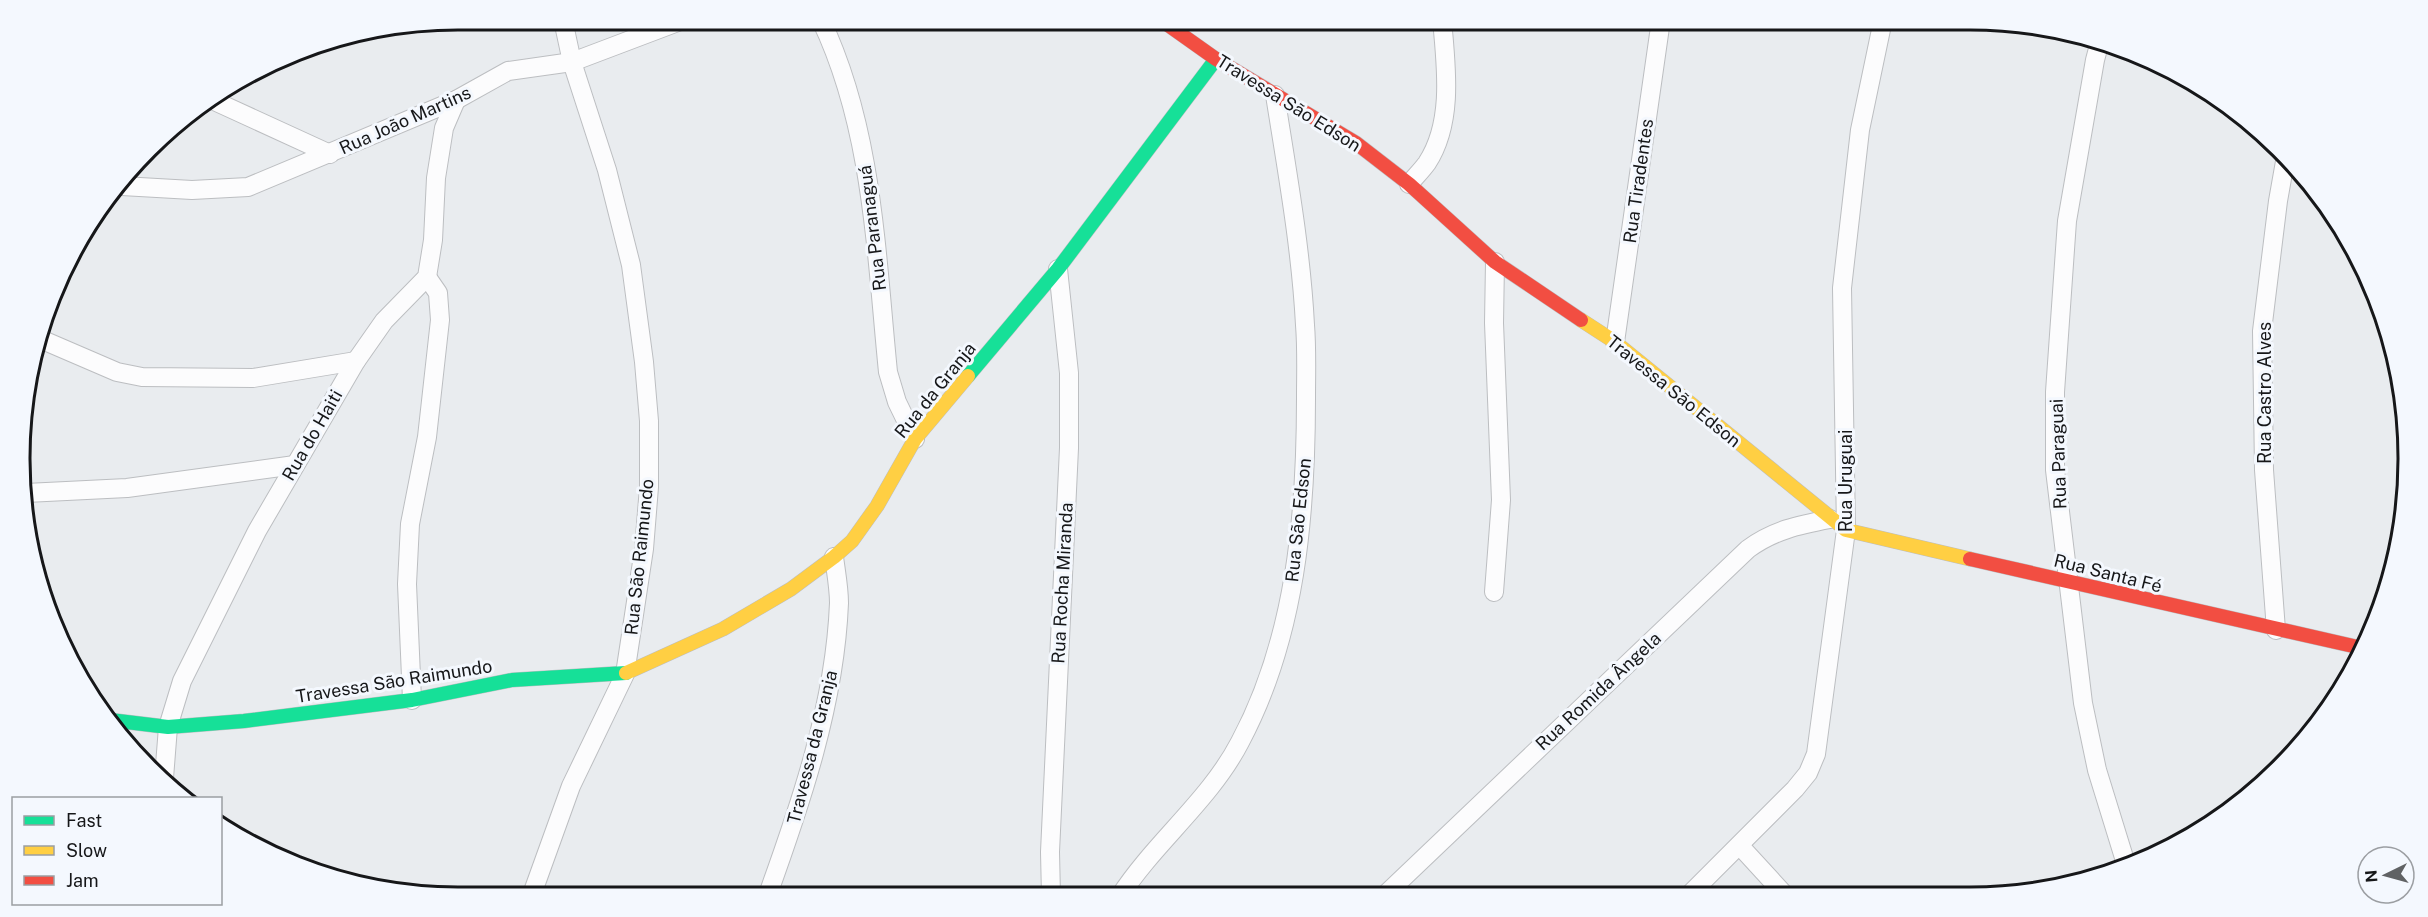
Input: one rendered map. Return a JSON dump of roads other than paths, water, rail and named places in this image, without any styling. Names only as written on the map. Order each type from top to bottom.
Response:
[{"type":"street","name":"Rua São Raimundo","points":[[535,887],[571,786],[625,674],[644,549],[649,487],[649,421],[645,362],[631,265],[607,170],[572,62],[565,30]]},
{"type":"street","name":"Rua João Martins","points":[[128,186],[192,190],[248,186],[456,100],[508,71],[572,62],[657,30]]},
{"type":"street","name":"Rua Paranaguá","points":[[826,30],[856,113],[869,184],[888,372],[897,402],[915,439]]},
{"type":"street","name":"Travessa São Edson","points":[[1175,30],[1216,59],[1356,143],[1409,184],[1495,262],[1615,342],[1846,530]]},
{"type":"street","points":[[1409,184],[1428,162],[1439,138],[1443,120],[1445,99],[1442,30]]},
{"type":"street","name":"Rua Tiradentes","points":[[1615,342],[1660,30]]},
{"type":"street","name":"Rua Uruguai","points":[[1696,887],[1795,789],[1808,773],[1816,754],[1846,530],[1842,288],[1860,130],[1881,30]]},
{"type":"street","name":"Rua Paraguai","points":[[2098,50],[2067,221],[2055,392],[2055,470],[2083,703],[2097,770],[2124,857]]},
{"type":"street","name":"Rua da Granja","points":[[625,674],[723,629],[791,589],[852,541],[877,506],[915,439],[1058,269],[1216,59]]},
{"type":"street","name":"Rua São Edson","points":[[1127,887],[1217,779],[1240,743],[1265,688],[1287,611],[1300,533],[1306,435],[1305,326],[1293,216],[1275,95]]},
{"type":"street","points":[[412,700],[407,584],[410,524],[427,437],[440,320],[438,293],[427,277],[444,128],[456,100]]},
{"type":"street","points":[[219,103],[330,154]]},
{"type":"street","name":"Rua Castro Alves","points":[[2276,630],[2264,470],[2262,331],[2284,168]]},
{"type":"street","points":[[1494,592],[1501,500],[1494,323],[1495,262]]},
{"type":"street","name":"Rua Rocha Miranda","points":[[1051,887],[1050,840],[1069,448],[1069,373],[1058,269]]},
{"type":"street","name":"Rua do Haiti","points":[[165,770],[168,727],[187,670],[257,531],[356,361],[384,321],[427,277]]},
{"type":"street","points":[[47,342],[117,372],[142,377],[253,378],[356,361]]},
{"type":"street","points":[[32,493],[127,488],[295,465]]},
{"type":"street","name":"Rua Romida Ângela","points":[[1393,887],[1748,549],[1766,536],[1789,526],[1830,519]]},
{"type":"street","name":"Rua Santa Fé","points":[[1846,530],[2355,646]]},
{"type":"street","name":"Travessa da Granja","points":[[771,887],[817,741],[835,657],[839,600],[834,557]]},
{"type":"street","name":"Travessa São Raimundo","points":[[121,721],[168,727],[244,721],[412,700],[512,680],[625,674]]},
{"type":"street","points":[[1740,846],[1778,887]]}]
